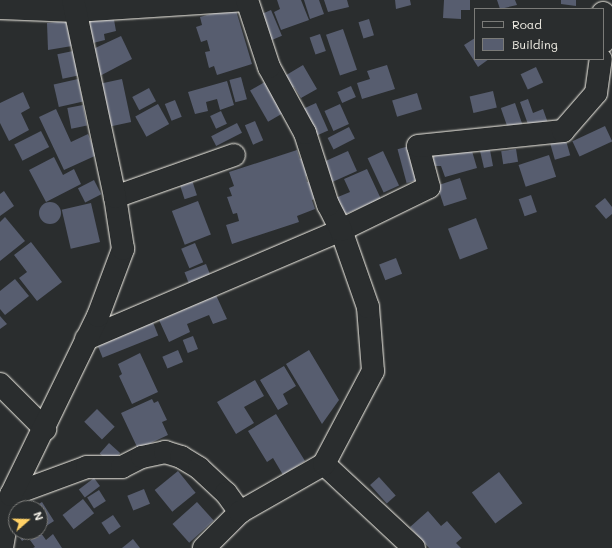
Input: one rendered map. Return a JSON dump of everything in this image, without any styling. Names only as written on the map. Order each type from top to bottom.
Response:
[{"type":"street","points":[[0,8],[247,0],[269,67],[305,133],[328,205],[342,230],[368,307],[373,371],[324,464],[240,512],[204,548]]},
{"type":"street","points":[[2,548],[11,495],[46,428],[86,339],[123,249],[115,197],[74,6]]},
{"type":"street","points":[[86,339],[342,230],[429,187],[418,146],[563,131],[596,93],[601,60]]},
{"type":"street","points":[[115,197],[234,155]]},
{"type":"street","points":[[0,384],[46,428]]},
{"type":"street","points":[[11,495],[87,467],[122,467],[142,457],[165,452],[181,457],[199,468],[226,493],[240,512]]},
{"type":"street","points":[[324,464],[414,548]]},
{"type":"building","points":[[277,0],[301,0],[309,20],[281,30],[274,12],[280,9]]},
{"type":"building","points":[[304,0],[319,0],[324,14],[310,19]]},
{"type":"building","points":[[324,0],[347,0],[349,7],[328,12]]},
{"type":"building","points":[[395,0],[410,0],[411,5],[396,9]]},
{"type":"building","points":[[444,0],[470,0],[470,10],[461,10],[461,19],[443,18]]},
{"type":"building","points":[[497,0],[515,0],[517,5],[504,8],[500,8]]},
{"type":"building","points":[[561,0],[576,0],[576,6],[561,4]]},
{"type":"building","points":[[235,7],[252,64],[217,75],[214,66],[209,68],[205,52],[210,51],[207,40],[201,42],[196,27],[202,25],[200,17]]},
{"type":"building","points":[[271,10],[282,36],[267,42],[256,16]]},
{"type":"building","points":[[113,14],[116,31],[104,34],[105,40],[89,44],[84,21]]},
{"type":"building","points":[[369,19],[374,35],[363,38],[358,22]]},
{"type":"building","points":[[66,21],[72,46],[48,50],[47,23]]},
{"type":"building","points":[[343,29],[357,70],[340,76],[326,35]]},
{"type":"building","points":[[320,34],[326,51],[315,55],[310,38]]},
{"type":"building","points":[[121,36],[132,59],[96,78],[91,50]]},
{"type":"building","points":[[474,39],[474,60],[488,60],[478,67],[464,45]]},
{"type":"building","points":[[73,51],[78,75],[63,79],[57,54]]},
{"type":"building","points":[[303,65],[317,89],[301,98],[294,87],[290,90],[283,77]]},
{"type":"building","points":[[387,65],[395,89],[362,99],[357,83],[370,79],[367,71]]},
{"type":"building","points":[[536,67],[543,82],[528,90],[521,74]]},
{"type":"building","points":[[241,77],[247,99],[235,102],[229,80]]},
{"type":"building","points":[[78,79],[83,101],[59,107],[54,85]]},
{"type":"building","points":[[122,79],[131,122],[107,127],[98,84]]},
{"type":"building","points":[[270,79],[288,110],[268,122],[250,91]]},
{"type":"building","points":[[227,81],[234,105],[220,110],[217,99],[206,102],[208,111],[195,114],[188,92]]},
{"type":"building","points":[[351,86],[356,97],[342,103],[337,92]]},
{"type":"building","points":[[149,88],[156,101],[139,110],[132,97]]},
{"type":"building","points":[[493,91],[497,108],[473,113],[470,96]]},
{"type":"building","points":[[23,92],[30,108],[21,113],[29,130],[9,141],[0,123],[0,103]]},
{"type":"building","points":[[417,93],[422,109],[397,117],[392,101]]},
{"type":"building","points":[[528,99],[533,113],[543,109],[548,123],[530,130],[520,102]]},
{"type":"building","points":[[175,100],[182,117],[172,121],[165,104]]},
{"type":"building","points":[[316,103],[328,130],[310,139],[298,111]]},
{"type":"building","points":[[515,103],[524,129],[510,134],[501,108]]},
{"type":"building","points":[[158,104],[169,124],[146,137],[135,117]]},
{"type":"building","points":[[340,104],[349,124],[333,131],[324,111]]},
{"type":"building","points":[[83,105],[87,126],[71,129],[67,108]]},
{"type":"building","points":[[56,109],[71,142],[88,134],[97,155],[64,170],[39,117]]},
{"type":"building","points":[[221,111],[227,124],[216,129],[210,116]]},
{"type":"building","points":[[255,121],[263,140],[253,145],[245,125]]},
{"type":"building","points":[[237,123],[242,133],[216,146],[211,136]]},
{"type":"building","points":[[605,126],[612,141],[580,157],[572,141]]},
{"type":"building","points":[[349,127],[355,139],[334,149],[328,138]]},
{"type":"building","points":[[41,131],[49,147],[22,161],[14,145]]},
{"type":"building","points":[[565,137],[570,155],[555,160],[550,141]]},
{"type":"building","points":[[413,145],[422,179],[407,183],[398,149]]},
{"type":"building","points":[[516,149],[518,162],[503,164],[501,151]]},
{"type":"building","points":[[297,150],[300,159],[304,157],[310,175],[306,176],[307,182],[311,181],[317,198],[312,200],[315,209],[297,216],[299,222],[232,244],[226,225],[239,221],[237,213],[233,214],[227,197],[232,196],[229,188],[234,186],[229,172]]},
{"type":"building","points":[[490,150],[493,166],[484,168],[480,151]]},
{"type":"building","points":[[348,151],[357,171],[330,183],[321,163]]},
{"type":"building","points":[[383,151],[399,185],[384,193],[368,158]]},
{"type":"building","points":[[472,151],[477,168],[445,177],[441,166],[434,166],[433,155]]},
{"type":"building","points":[[549,155],[556,177],[526,187],[519,165]]},
{"type":"building","points":[[54,157],[63,175],[74,169],[81,184],[46,202],[29,170]]},
{"type":"building","points":[[367,169],[381,199],[341,216],[333,199],[350,192],[344,179]]},
{"type":"building","points":[[460,178],[467,199],[444,206],[437,185]]},
{"type":"building","points":[[94,180],[101,194],[85,202],[78,188]]},
{"type":"building","points":[[192,180],[197,195],[185,199],[180,184]]},
{"type":"building","points":[[4,191],[14,206],[0,216],[0,194]]},
{"type":"building","points":[[531,195],[537,212],[525,216],[519,199]]},
{"type":"building","points":[[605,198],[612,207],[612,214],[606,219],[595,206]]},
{"type":"building","points":[[198,201],[211,235],[185,245],[172,211]]},
{"type":"building","points":[[50,202],[54,203],[60,209],[60,217],[54,223],[50,224],[46,223],[40,217],[39,213],[40,209],[46,203]]},
{"type":"building","points":[[91,203],[100,242],[71,249],[62,210]]},
{"type":"building","points":[[5,217],[25,241],[0,261],[0,222]]},
{"type":"building","points":[[476,218],[488,249],[460,260],[448,229]]},
{"type":"building","points":[[31,242],[62,282],[37,301],[19,278],[27,272],[14,255]]},
{"type":"building","points":[[195,243],[203,262],[189,268],[181,249]]},
{"type":"building","points":[[396,258],[402,274],[385,280],[379,264]]},
{"type":"building","points":[[206,264],[211,277],[190,285],[185,272]]},
{"type":"building","points":[[15,279],[29,296],[5,315],[0,309],[0,291]]},
{"type":"building","points":[[216,295],[227,319],[213,324],[209,315],[187,324],[190,332],[169,342],[159,320]]},
{"type":"building","points":[[150,315],[158,335],[103,358],[94,337]]},
{"type":"building","points":[[0,316],[7,324],[0,329]]},
{"type":"building","points":[[193,336],[198,349],[188,353],[183,340]]},
{"type":"building","points":[[178,350],[183,362],[167,369],[162,357]]},
{"type":"building","points":[[309,350],[339,400],[322,424],[286,364]]},
{"type":"building","points":[[140,353],[158,392],[132,404],[119,376],[122,374],[118,364]]},
{"type":"building","points":[[284,366],[296,386],[283,394],[288,404],[278,410],[260,380]]},
{"type":"building","points":[[255,380],[264,396],[244,407],[254,423],[236,434],[217,402]]},
{"type":"building","points":[[152,399],[154,403],[158,401],[167,420],[162,422],[168,435],[138,449],[121,413]]},
{"type":"building","points":[[97,409],[115,427],[102,439],[84,422]]},
{"type":"building","points":[[276,414],[305,461],[283,475],[273,458],[267,462],[248,431]]},
{"type":"building","points":[[109,443],[120,453],[111,463],[100,453]]},
{"type":"building","points":[[178,471],[196,493],[172,512],[155,490]]},
{"type":"building","points":[[499,472],[522,503],[495,524],[472,492]]},
{"type":"building","points":[[379,477],[396,496],[387,504],[370,485]]},
{"type":"building","points":[[94,478],[100,486],[85,497],[79,489]]},
{"type":"building","points":[[144,489],[150,504],[133,511],[127,496]]},
{"type":"building","points":[[99,490],[106,501],[94,508],[87,497]]},
{"type":"building","points":[[83,499],[94,513],[74,529],[63,515]]},
{"type":"building","points":[[197,502],[214,521],[189,543],[172,524]]},
{"type":"building","points":[[428,511],[441,526],[447,521],[462,538],[456,543],[461,548],[429,548],[410,527]]},
{"type":"building","points":[[48,512],[54,521],[48,525]]},
{"type":"building","points":[[113,515],[121,527],[109,534],[101,523]]},
{"type":"building","points":[[53,534],[62,548],[33,548],[35,547],[30,540],[48,540]]},
{"type":"building","points":[[133,539],[140,548],[122,548]]}]
